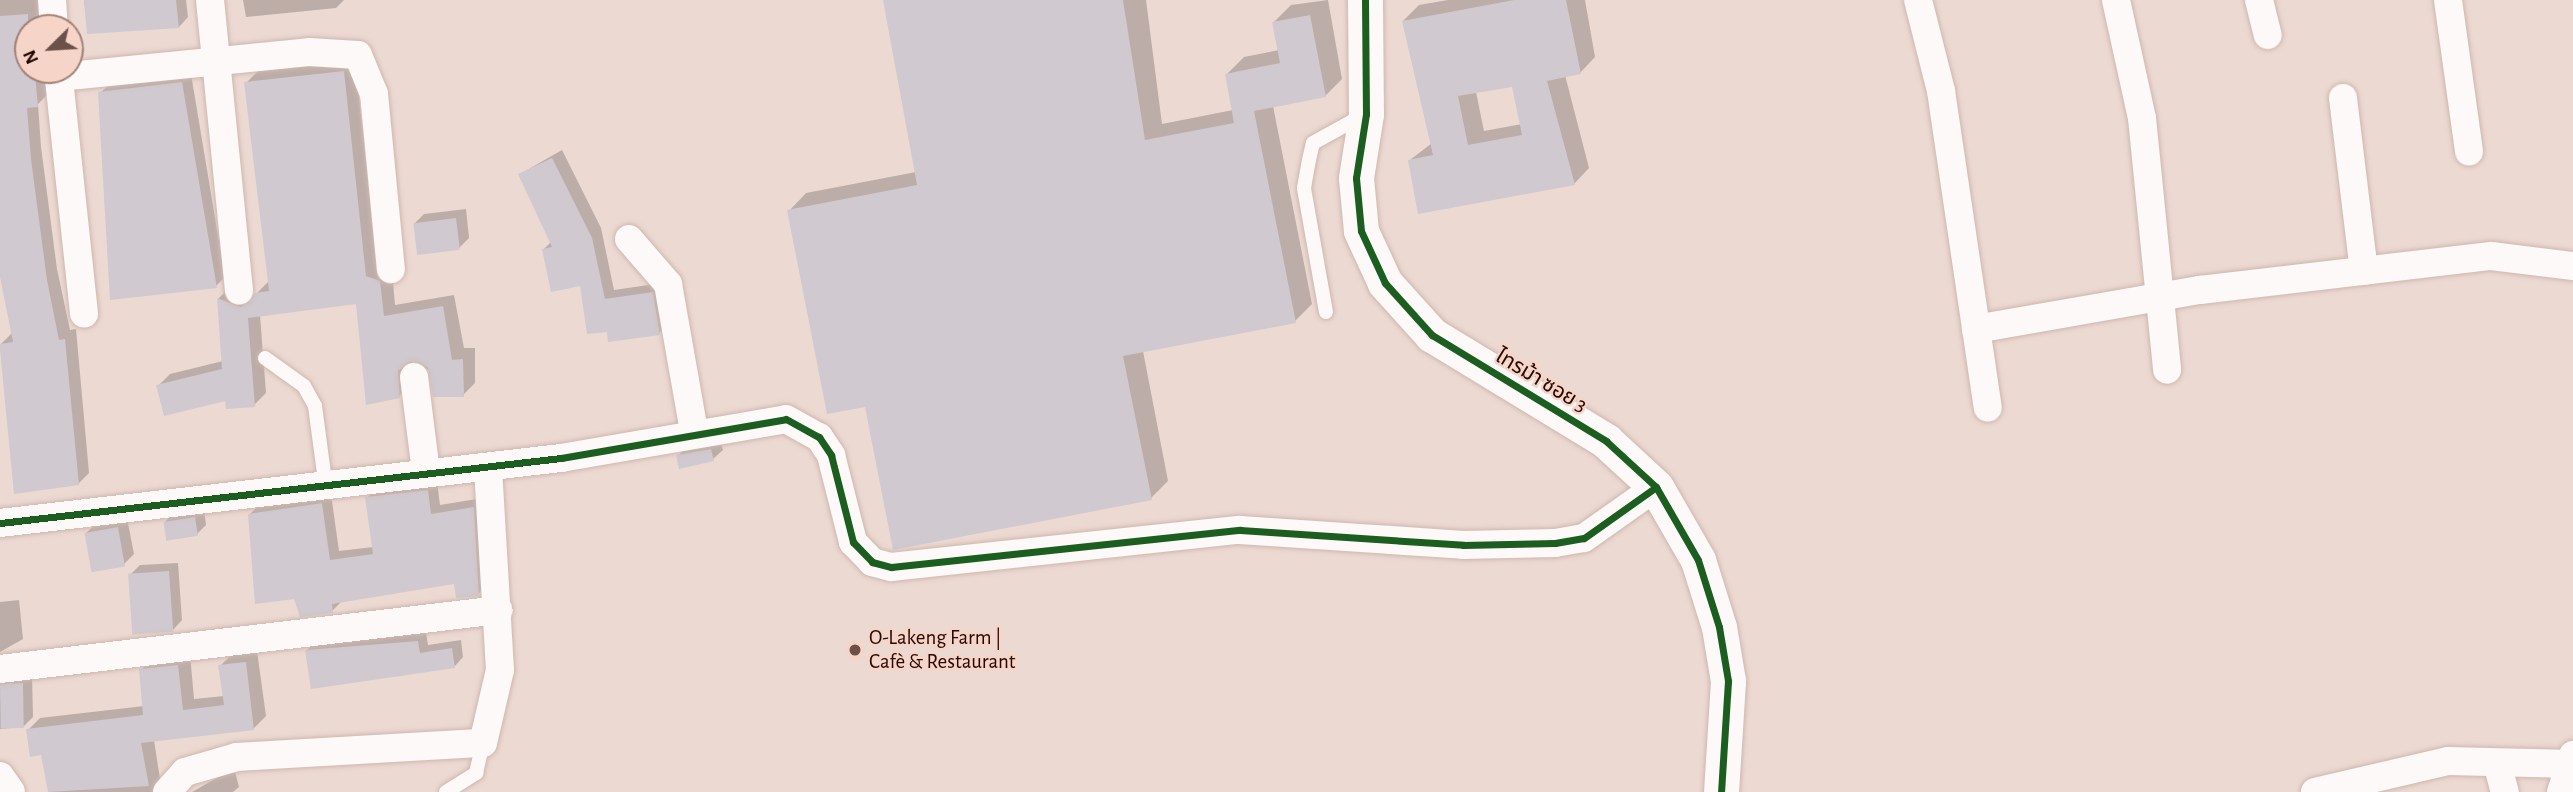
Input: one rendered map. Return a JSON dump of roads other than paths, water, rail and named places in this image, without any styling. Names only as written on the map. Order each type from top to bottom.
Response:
[{"type":"street","points":[[210,0],[214,62],[239,291]]},
{"type":"street","name":"ไทรม้า ซอย 3","points":[[1365,0],[1366,114],[1356,178],[1361,231],[1385,283],[1432,335],[1606,441],[1656,487],[1698,560],[1719,628],[1728,681],[1721,792]]},
{"type":"street","points":[[1918,0],[1941,91],[1989,408]]},
{"type":"street","points":[[2116,0],[2142,118],[2166,370]]},
{"type":"street","points":[[2259,0],[2268,35]]},
{"type":"street","points":[[2448,0],[2469,152]]},
{"type":"street","points":[[84,71],[309,52],[358,55],[374,94],[391,269]]},
{"type":"street","points":[[60,84],[83,314]]},
{"type":"street","points":[[2343,98],[2364,271]]},
{"type":"street","points":[[629,239],[668,284],[694,432]]},
{"type":"street","points":[[1976,328],[2159,297],[2491,256],[2573,266]]},
{"type":"street","points":[[414,377],[425,472]]},
{"type":"street","points":[[0,523],[325,481],[561,458],[764,419],[799,423],[831,455],[853,542],[873,562],[891,567],[1240,530],[1463,545],[1555,543],[1584,538],[1656,487]]},
{"type":"street","points":[[167,792],[185,772],[237,757],[483,743],[499,670],[494,466]]},
{"type":"street","points":[[0,669],[499,611]]},
{"type":"street","points":[[2315,792],[2448,761],[2571,761],[2561,792]]},
{"type":"street","points":[[2497,763],[2505,792]]},
{"type":"street","points":[[0,776],[11,792]]},
{"type":"lane","points":[[1326,312],[1304,188],[1309,160],[1314,143],[1366,114]]},
{"type":"lane","points":[[265,358],[304,386],[315,406],[325,481]]},
{"type":"lane","points":[[446,792],[475,773],[483,743]]},
{"type":"place","name":"O-Lakeng Farm | Cafè & Restaurant","points":[[855,650]]}]
